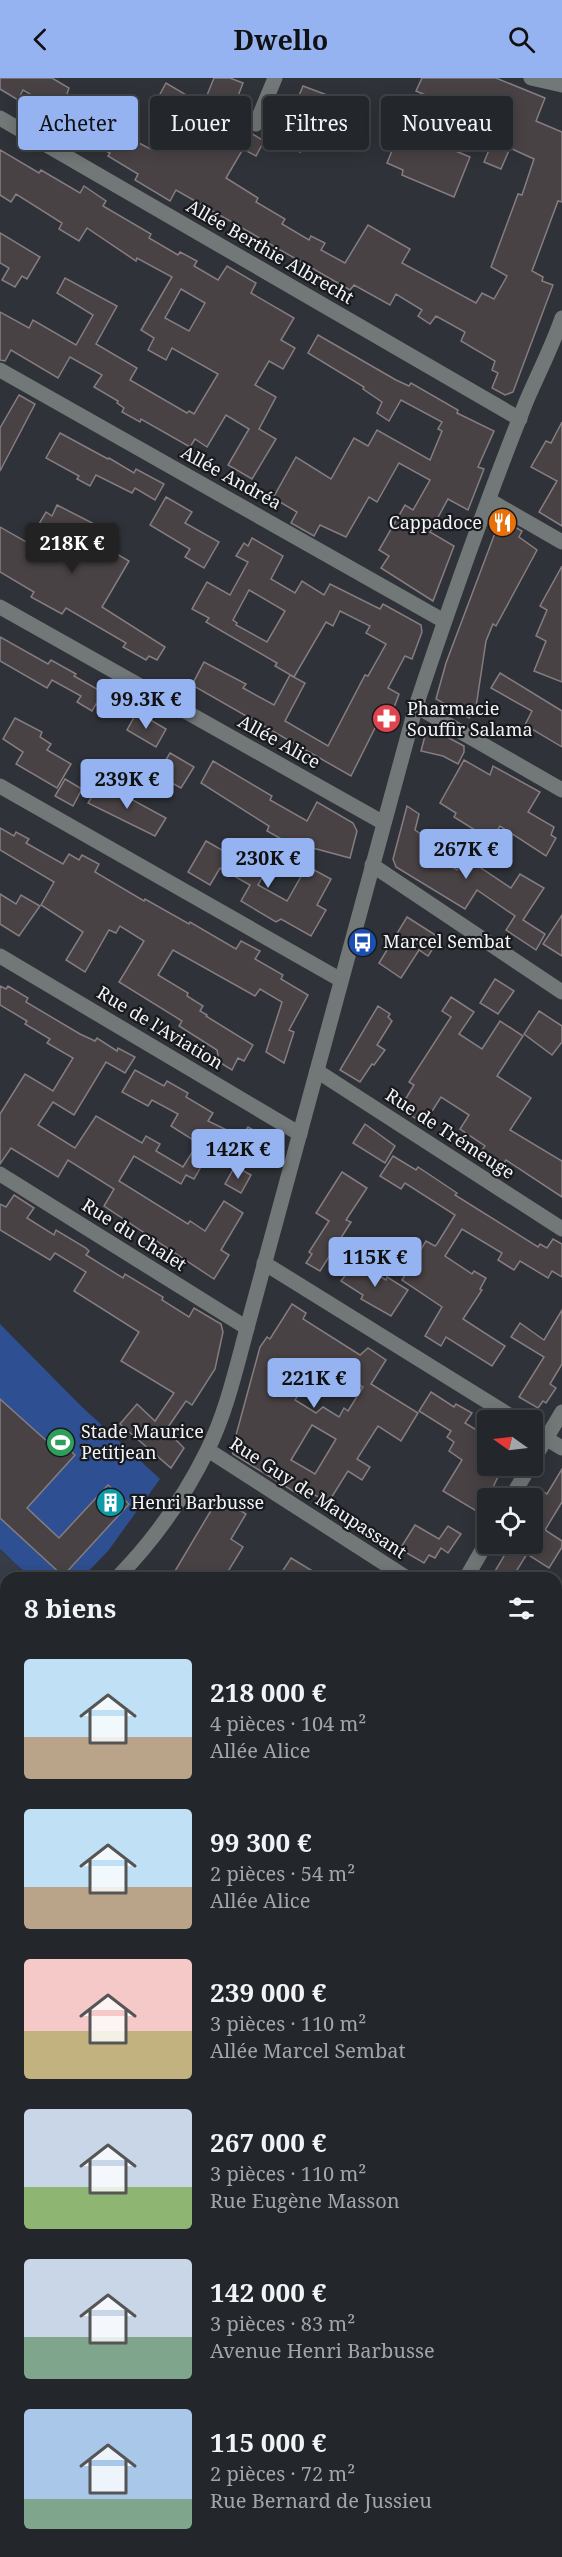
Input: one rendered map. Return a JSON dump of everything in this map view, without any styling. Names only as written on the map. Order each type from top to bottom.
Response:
[{"type":"street","points":[[255,124],[275,78]]},
{"type":"street","points":[[531,78],[562,85]]},
{"type":"street","name":"Allée Berthie Albrecht","points":[[0,118],[520,419]]},
{"type":"street","points":[[122,1572],[164,1524],[208,1450],[231,1387],[382,822],[416,706],[478,528],[562,318]]},
{"type":"street","name":"Allée Andréa","points":[[0,370],[444,621]]},
{"type":"street","points":[[489,500],[562,542]]},
{"type":"street","name":"Allée Alice","points":[[0,607],[382,822]]},
{"type":"street","points":[[416,706],[562,790]]},
{"type":"street","points":[[0,786],[341,980]]},
{"type":"street","points":[[372,865],[562,992]]},
{"type":"street","name":"Rue de l'Aviation","points":[[0,956],[300,1134]]},
{"type":"street","name":"Rue de Trémeuge","points":[[317,1071],[562,1229]]},
{"type":"street","name":"Rue du Chalet","points":[[0,1174],[247,1328]]},
{"type":"street","points":[[264,1263],[501,1410]]},
{"type":"street","points":[[543,1430],[562,1412]]},
{"type":"street","points":[[543,1436],[562,1448]]},
{"type":"street","name":"Rue Guy de Maupassant","points":[[208,1450],[398,1572]]},
{"type":"street","points":[[469,1572],[480,1554]]},
{"type":"shaded area","name":"Stade Maurice Petitjean","points":[[0,1324],[80,1405],[160,1479],[108,1551],[88,1572],[25,1572],[0,1549]]},
{"type":"shaded area","points":[[0,1550],[21,1568],[17,1572],[0,1572]]},
{"type":"building","points":[[0,78],[52,78],[69,88],[66,96],[33,96],[23,90],[18,100],[0,89]]},
{"type":"building","points":[[214,78],[230,78],[243,83],[238,96],[207,96]]},
{"type":"building","points":[[422,78],[496,78],[545,98],[536,121],[562,132],[562,202],[558,201],[532,271],[543,277],[542,281],[553,285],[513,392],[505,395],[492,388],[498,373],[492,370],[495,361],[461,341],[465,332],[436,316],[430,324],[418,316],[422,310],[396,294],[390,305],[354,285],[350,290],[176,190],[170,201],[135,180],[138,174],[108,156],[110,153],[104,150],[138,150],[138,142],[150,150],[242,150],[226,178],[258,198],[256,202],[285,219],[282,224],[309,240],[311,236],[325,243],[321,250],[345,263],[368,225],[410,249],[402,263],[476,303],[482,293],[494,299],[507,276],[491,267],[518,194],[522,195],[534,159],[513,149],[513,96],[428,96],[416,91]]},
{"type":"building","points":[[166,83],[188,96],[159,96]]},
{"type":"building","points":[[303,86],[327,95],[327,96],[299,96]]},
{"type":"building","points":[[251,133],[263,140],[256,156],[245,150],[251,150]]},
{"type":"building","points":[[0,150],[80,193],[84,186],[106,201],[103,206],[151,234],[149,238],[178,255],[180,252],[197,261],[194,266],[218,280],[227,266],[256,283],[251,293],[294,318],[281,340],[295,348],[283,369],[269,361],[255,385],[276,397],[259,429],[276,439],[252,479],[228,465],[249,429],[226,415],[207,447],[195,439],[190,447],[141,419],[140,422],[122,412],[124,408],[117,403],[118,401],[94,387],[102,375],[70,357],[58,378],[11,350],[5,361],[0,360],[0,312],[29,328],[33,320],[76,345],[93,315],[57,293],[65,278],[117,306],[96,344],[137,368],[130,380],[187,413],[189,411],[194,414],[218,374],[172,348],[166,360],[148,350],[154,338],[141,330],[172,277],[137,258],[136,261],[87,228],[79,241],[59,229],[62,223],[16,194],[11,202],[0,195]],"holes":[[[181,289],[205,303],[189,331],[165,318]]]},
{"type":"building","points":[[392,150],[453,150],[470,157],[454,197],[402,175],[403,170],[387,163]]},
{"type":"building","points":[[489,150],[509,150],[501,169],[484,162]]},
{"type":"building","points":[[0,233],[40,257],[27,279],[22,276],[15,287],[2,280],[9,268],[0,263]]},
{"type":"building","points":[[318,335],[396,380],[409,386],[411,383],[458,410],[457,413],[494,431],[478,467],[484,469],[468,510],[448,499],[430,532],[454,546],[433,601],[381,568],[389,556],[379,550],[405,505],[413,510],[430,480],[399,463],[377,502],[369,497],[346,537],[320,525],[314,536],[291,523],[297,512],[273,498],[296,457],[331,479],[354,438],[368,446],[377,430],[430,460],[442,431],[438,429],[442,422],[401,400],[389,421],[377,413],[382,402],[363,389],[364,387],[308,353]]},
{"type":"building","points":[[19,395],[35,404],[0,471],[0,428]]},
{"type":"building","points":[[562,422],[562,526],[539,512],[557,481],[531,467],[546,441],[551,443]]},
{"type":"building","points":[[60,433],[134,473],[136,469],[164,484],[155,500],[135,488],[132,493],[96,475],[90,486],[77,479],[79,476],[46,458]]},
{"type":"building","points":[[166,497],[192,512],[185,523],[219,542],[204,568],[185,557],[190,549],[150,525]]},
{"type":"building","points":[[57,505],[104,529],[96,542],[129,561],[102,607],[165,647],[157,660],[149,656],[146,660],[123,647],[126,643],[66,608],[62,614],[31,597],[34,592],[0,572],[0,527],[28,543],[46,512],[52,516]]},
{"type":"building","points":[[506,522],[522,531],[519,537],[537,550],[496,626],[493,624],[486,641],[476,707],[469,718],[436,699],[446,663],[498,525]]},
{"type":"building","points":[[252,538],[283,556],[271,579],[295,593],[302,581],[324,595],[330,584],[380,609],[383,604],[421,625],[422,632],[412,659],[405,656],[388,688],[399,694],[386,729],[377,724],[351,776],[192,685],[204,662],[246,684],[243,688],[274,705],[290,675],[305,683],[285,721],[328,746],[365,675],[368,676],[386,644],[366,633],[370,626],[340,611],[333,626],[326,622],[294,677],[275,666],[277,663],[206,622],[209,618],[192,609],[207,582],[230,595],[248,562],[236,556],[244,543],[248,546]],"holes":[[[249,590],[285,611],[267,642],[236,625],[237,623],[233,620]]]},
{"type":"building","points":[[562,566],[562,682],[534,671],[546,641],[536,636],[547,610],[540,606]]},
{"type":"building","points":[[0,637],[48,664],[51,660],[118,701],[112,713],[96,704],[92,711],[77,702],[81,696],[52,680],[47,688],[0,661]]},
{"type":"building","points":[[500,673],[562,711],[562,747],[525,725],[532,711],[491,688]]},
{"type":"building","points":[[137,712],[166,729],[156,747],[127,730]]},
{"type":"building","points":[[15,718],[42,732],[40,737],[51,744],[47,750],[71,764],[57,788],[16,764],[23,752],[3,739]]},
{"type":"building","points":[[434,730],[464,746],[464,752],[458,764],[443,756],[421,751],[426,732]]},
{"type":"building","points":[[170,753],[194,767],[181,788],[157,775]]},
{"type":"building","points":[[464,760],[490,775],[493,766],[540,792],[528,812],[554,827],[551,835],[556,838],[546,856],[500,826],[484,850],[468,840],[475,830],[454,817],[456,813],[440,803]]},
{"type":"building","points":[[213,761],[272,796],[270,800],[307,821],[317,802],[353,823],[357,831],[350,858],[283,840],[267,831],[269,826],[201,783]]},
{"type":"building","points":[[65,779],[82,789],[73,806],[55,796]]},
{"type":"building","points":[[99,785],[116,795],[118,792],[166,818],[155,836],[88,803]]},
{"type":"building","points":[[407,806],[419,814],[415,830],[434,843],[429,852],[457,870],[466,858],[511,888],[520,874],[544,888],[523,920],[545,934],[536,950],[506,930],[515,916],[477,890],[465,909],[396,867],[393,859]]},
{"type":"building","points":[[0,828],[14,836],[16,832],[29,839],[26,843],[63,864],[69,854],[79,860],[82,855],[99,864],[95,872],[144,901],[145,899],[189,924],[190,922],[236,949],[241,941],[260,951],[255,959],[283,975],[281,979],[308,995],[289,1030],[294,1032],[284,1063],[266,1052],[282,1002],[260,989],[255,996],[173,950],[158,975],[188,993],[187,996],[203,1006],[200,1011],[206,1016],[253,1045],[244,1061],[238,1058],[232,1070],[219,1062],[217,1050],[179,1026],[182,1021],[119,982],[144,941],[120,926],[116,933],[109,930],[85,972],[66,960],[83,932],[41,905],[54,882],[0,850]]},
{"type":"building","points":[[206,841],[264,874],[258,885],[287,901],[307,866],[331,879],[317,905],[326,910],[311,936],[281,919],[276,922],[241,901],[250,885],[220,868],[210,885],[188,872]]},
{"type":"building","points":[[0,894],[16,904],[21,895],[40,906],[19,936],[0,924]]},
{"type":"building","points":[[562,915],[562,956],[543,944]]},
{"type":"building","points":[[407,917],[440,938],[428,956],[419,950],[401,978],[379,963]]},
{"type":"building","points":[[495,979],[514,991],[498,1014],[480,1003]]},
{"type":"building","points":[[0,986],[6,989],[8,986],[28,998],[26,1002],[80,1034],[95,1041],[97,1038],[117,1051],[118,1048],[135,1057],[125,1073],[106,1062],[74,1115],[53,1102],[38,1125],[75,1148],[96,1116],[142,1143],[146,1136],[160,1144],[156,1151],[183,1167],[198,1143],[171,1126],[178,1114],[152,1100],[148,1106],[122,1092],[135,1070],[164,1086],[167,1081],[188,1093],[186,1097],[213,1113],[208,1121],[239,1136],[242,1136],[248,1127],[265,1137],[248,1164],[214,1144],[194,1179],[186,1175],[181,1184],[134,1156],[119,1181],[188,1224],[190,1221],[205,1231],[224,1201],[243,1213],[221,1250],[229,1255],[214,1279],[104,1206],[114,1189],[68,1160],[58,1177],[11,1148],[0,1164],[0,1114],[25,1074],[53,1091],[73,1058],[47,1043],[50,1039],[25,1024],[27,1021],[0,1005]]},
{"type":"building","points":[[451,997],[474,1012],[459,1034],[482,1049],[500,1021],[523,1036],[497,1076],[531,1098],[510,1130],[562,1161],[562,1197],[506,1160],[500,1169],[478,1155],[485,1146],[460,1129],[469,1115],[441,1097],[424,1124],[400,1108],[414,1085],[409,1082],[451,1017],[442,1011]]},
{"type":"building","points":[[378,1006],[390,1014],[388,1017],[392,1021],[377,1045],[385,1050],[360,1082],[340,1070]]},
{"type":"building","points":[[539,1011],[562,1026],[562,1042],[552,1055],[524,1034]]},
{"type":"building","points":[[365,1124],[395,1146],[385,1163],[353,1143]]},
{"type":"building","points":[[393,1156],[416,1170],[418,1167],[457,1193],[455,1195],[538,1247],[540,1244],[547,1248],[553,1239],[562,1244],[562,1277],[552,1271],[548,1278],[520,1261],[514,1270],[498,1260],[502,1253],[462,1229],[445,1256],[472,1274],[474,1271],[486,1278],[480,1289],[482,1290],[463,1319],[505,1346],[492,1366],[446,1337],[441,1346],[425,1336],[442,1307],[402,1280],[426,1241],[435,1246],[455,1215],[405,1183],[401,1189],[380,1176]]},
{"type":"building","points":[[235,1166],[251,1175],[241,1193],[225,1184]]},
{"type":"building","points":[[342,1172],[367,1188],[346,1220],[351,1222],[320,1271],[306,1263],[312,1254],[309,1252],[329,1221],[316,1213]]},
{"type":"building","points":[[14,1195],[34,1208],[27,1218],[54,1235],[56,1230],[86,1248],[89,1251],[86,1255],[123,1278],[125,1274],[163,1297],[162,1300],[189,1317],[194,1308],[221,1324],[223,1332],[215,1369],[192,1405],[186,1401],[166,1430],[184,1448],[171,1468],[120,1424],[137,1404],[155,1421],[174,1393],[121,1361],[139,1332],[74,1291],[86,1272],[55,1253],[50,1260],[0,1230],[0,1204],[6,1207]]},
{"type":"building","points":[[356,1261],[386,1280],[387,1277],[408,1290],[391,1316],[361,1299],[363,1295],[341,1281]]},
{"type":"building","points":[[292,1304],[306,1313],[303,1319],[360,1355],[368,1348],[386,1360],[371,1384],[418,1413],[401,1441],[378,1426],[357,1459],[370,1467],[362,1480],[348,1471],[328,1503],[305,1489],[301,1496],[233,1454],[231,1446],[235,1439],[260,1347],[267,1337],[270,1339]],"holes":[[[318,1364],[328,1370],[331,1367],[363,1387],[348,1411],[344,1408],[339,1417],[323,1407],[316,1413],[295,1400]],[[312,1425],[336,1439],[315,1474],[291,1460]]]},
{"type":"building","points":[[562,1310],[562,1364],[550,1384],[556,1388],[546,1403],[543,1401],[538,1408],[519,1397],[544,1357],[511,1337],[520,1323],[544,1340]]},
{"type":"building","points":[[431,1392],[454,1407],[456,1404],[472,1413],[465,1423],[477,1430],[477,1476],[498,1476],[493,1488],[477,1488],[477,1511],[443,1491],[462,1460],[449,1451],[454,1442],[447,1437],[451,1431],[419,1411]]},
{"type":"building","points":[[0,1399],[49,1443],[55,1437],[75,1455],[27,1508],[59,1538],[108,1485],[129,1504],[67,1572],[59,1572],[0,1518]]},
{"type":"building","points":[[562,1469],[562,1502],[545,1530],[562,1541],[562,1547],[549,1568],[527,1554],[543,1554],[543,1491],[547,1494]]},
{"type":"building","points":[[219,1497],[246,1514],[231,1539],[243,1547],[228,1572],[175,1571]]},
{"type":"building","points":[[415,1525],[439,1539],[448,1526],[461,1534],[448,1553],[441,1548],[435,1558],[429,1555],[424,1563],[400,1549]]},
{"type":"building","points":[[505,1554],[527,1554],[516,1572],[495,1572]]},
{"type":"building","points":[[291,1558],[314,1572],[282,1572]]},
{"type":"place","name":"Cappadoce","points":[[503,523]]},
{"type":"place","name":"Pharmacie Souffir Salama","points":[[386,719]]},
{"type":"place","name":"Marcel Sembat","points":[[362,942]]},
{"type":"place","name":"Stade Maurice Petitjean","points":[[60,1442]]},
{"type":"place","name":"Henri Barbusse","points":[[110,1503]]}]
